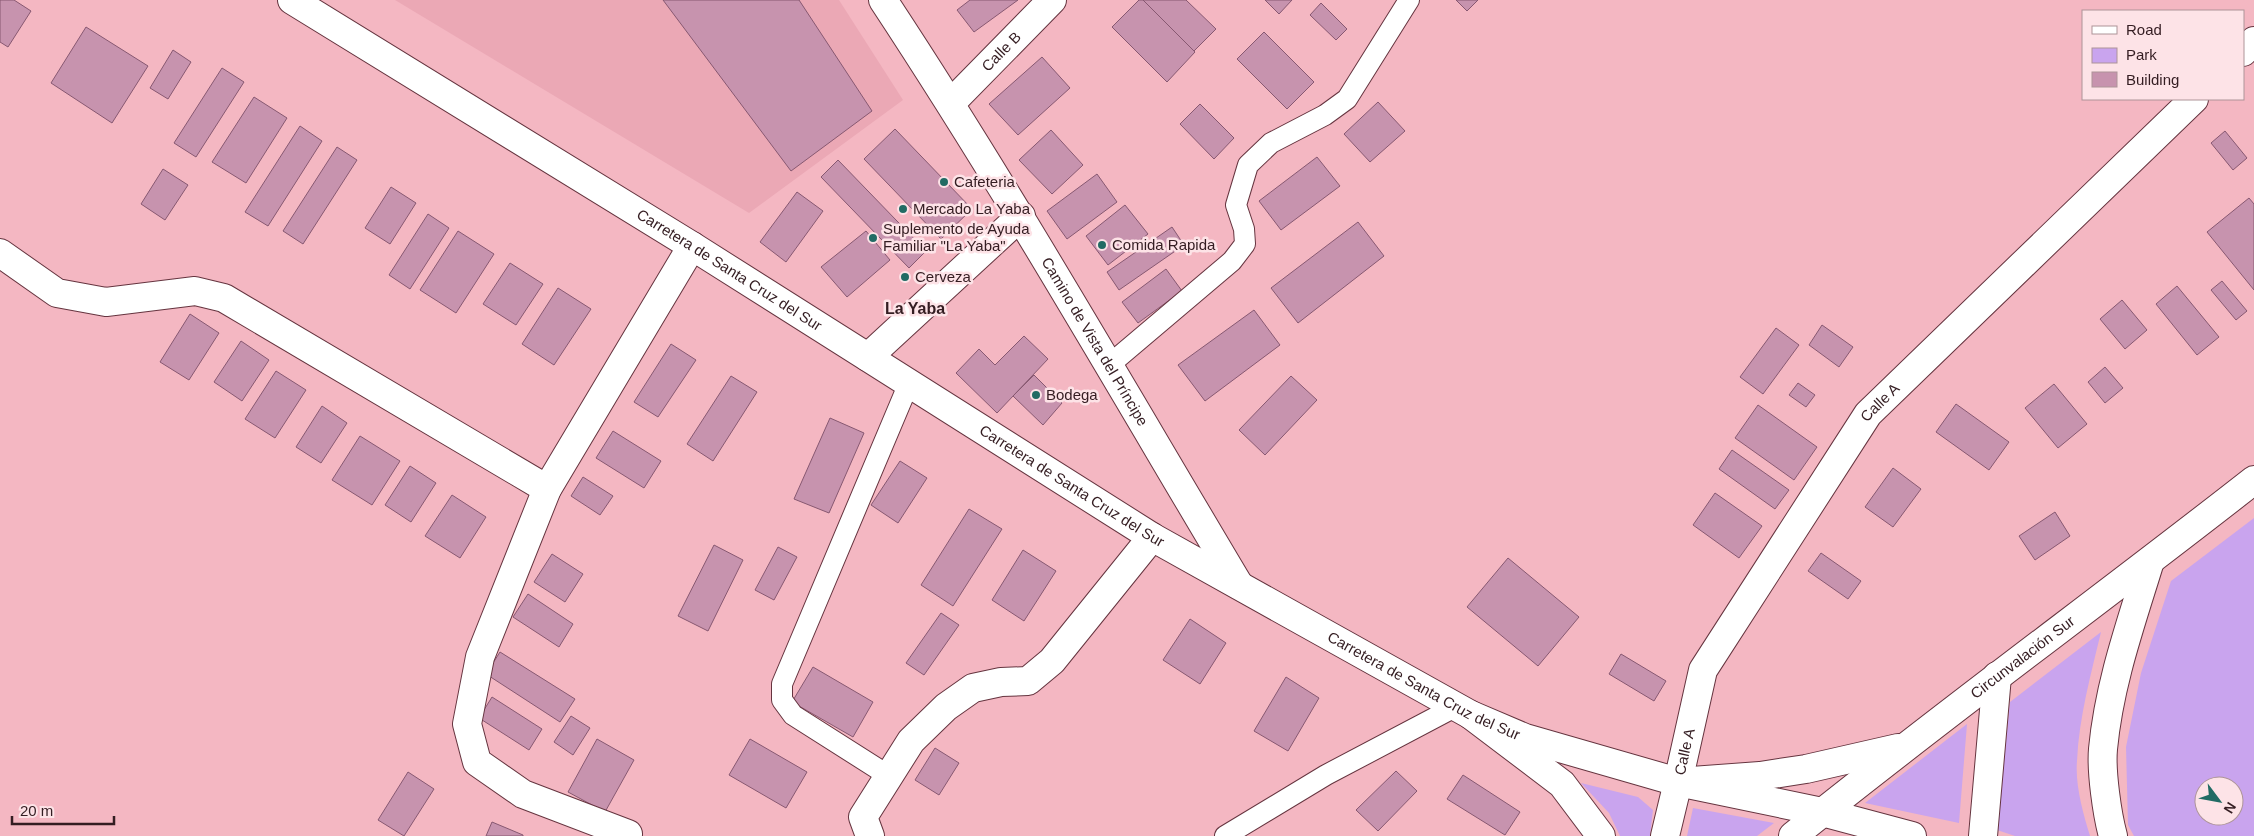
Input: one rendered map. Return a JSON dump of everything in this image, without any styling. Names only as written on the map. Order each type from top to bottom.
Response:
[{"type":"street","name":"Carretera de Santa Cruz del Sur","points":[[292,0],[692,246],[1152,537],[1463,711],[1525,738],[1678,782],[1822,812],[1912,836]]},
{"type":"street","name":"Camino de Vista del Príncipe","points":[[883,0],[951,103],[1021,216],[1239,585]]},
{"type":"street","name":"Calle B","points":[[951,103],[1052,0]]},
{"type":"street","points":[[2244,51],[2254,41]]},
{"type":"street","name":"Calle A","points":[[1665,836],[1703,670],[1868,414],[2193,100]]},
{"type":"street","points":[[868,357],[1021,216]]},
{"type":"street","points":[[628,834],[523,794],[477,762],[467,724],[480,657],[547,489],[692,246]]},
{"type":"street","points":[[0,253],[57,293],[106,302],[195,291],[224,298],[547,489]]},
{"type":"street","name":"Circunvalación Sur","points":[[1793,836],[1904,746],[2150,561],[2254,480]]},
{"type":"street","points":[[870,836],[863,817],[911,741],[946,707],[973,688],[1001,682],[1028,680],[1052,661],[1152,537]]},
{"type":"street","points":[[2113,836],[2108,816],[2102,751],[2113,681],[2150,561]]},
{"type":"street","points":[[1983,836],[1997,676]]},
{"type":"street","points":[[1463,711],[1562,784],[1601,836]]},
{"type":"street","points":[[1678,782],[1760,776],[1797,770],[1904,746]]},
{"type":"lane","points":[[1108,366],[1232,262],[1245,244],[1244,229],[1236,205],[1248,165],[1271,143],[1325,115],[1347,99],[1409,0]]},
{"type":"lane","points":[[889,776],[793,714],[782,700],[782,684],[909,383]]},
{"type":"lane","points":[[1225,836],[1326,775],[1463,711]]},
{"type":"shaded area","points":[[395,0],[839,0],[903,100],[749,213]]},
{"type":"green space","points":[[2254,518],[2254,836],[2134,836],[2128,825],[2126,747],[2141,673],[2171,581]]},
{"type":"green space","points":[[2101,632],[2083,712],[2077,761],[2078,789],[2090,836],[2015,836],[1997,830],[2010,702]]},
{"type":"green space","points":[[1967,724],[1959,823],[1865,803]]},
{"type":"green space","points":[[1581,783],[1638,797],[1653,810],[1650,836],[1620,836],[1609,813]]},
{"type":"green space","points":[[1693,808],[1774,823],[1757,836],[1687,836]]},
{"type":"building","points":[[0,0],[14,0],[31,11],[8,47],[0,42]]},
{"type":"building","points":[[663,0],[799,0],[872,111],[791,171]]},
{"type":"building","points":[[970,0],[1018,0],[974,32],[957,10]]},
{"type":"building","points":[[1139,0],[1143,0],[1195,52],[1167,82],[1112,27]]},
{"type":"building","points":[[1143,0],[1186,0],[1216,29],[1194,51]]},
{"type":"building","points":[[1265,0],[1292,0],[1279,14]]},
{"type":"building","points":[[1456,0],[1478,0],[1467,11]]},
{"type":"building","points":[[1321,3],[1347,29],[1336,40],[1310,15]]},
{"type":"building","points":[[86,27],[148,66],[112,123],[51,83]]},
{"type":"building","points":[[1264,32],[1314,82],[1287,109],[1237,59]]},
{"type":"building","points":[[173,50],[191,62],[168,99],[150,88]]},
{"type":"building","points":[[1042,57],[1070,88],[1018,135],[989,104]]},
{"type":"building","points":[[222,68],[244,82],[196,157],[174,143]]},
{"type":"building","points":[[254,97],[287,118],[246,183],[212,162]]},
{"type":"building","points":[[1378,102],[1405,131],[1370,162],[1344,134]]},
{"type":"building","points":[[1200,104],[1234,138],[1214,159],[1180,124]]},
{"type":"building","points":[[300,126],[322,141],[268,226],[245,212]]},
{"type":"building","points":[[895,129],[972,209],[941,239],[864,159]]},
{"type":"building","points":[[1051,130],[1083,165],[1052,194],[1019,160]]},
{"type":"building","points":[[2225,131],[2247,158],[2233,170],[2211,143]]},
{"type":"building","points":[[337,147],[357,160],[303,244],[283,231]]},
{"type":"building","points":[[1317,157],[1340,186],[1281,230],[1259,201]]},
{"type":"building","points":[[838,160],[926,251],[909,268],[821,177]]},
{"type":"building","points":[[163,169],[188,185],[165,220],[141,204]]},
{"type":"building","points":[[1097,174],[1117,202],[1067,239],[1047,211]]},
{"type":"building","points":[[391,187],[416,203],[390,244],[365,228]]},
{"type":"building","points":[[797,192],[823,211],[786,262],[760,242]]},
{"type":"building","points":[[2249,198],[2254,204],[2254,290],[2207,232]]},
{"type":"building","points":[[1125,205],[1148,234],[1108,265],[1086,236]]},
{"type":"building","points":[[428,214],[449,228],[410,289],[389,275]]},
{"type":"building","points":[[1358,222],[1384,256],[1298,323],[1271,288]]},
{"type":"building","points":[[1172,227],[1184,245],[1119,290],[1107,272]]},
{"type":"building","points":[[458,231],[494,254],[456,313],[420,290]]},
{"type":"building","points":[[866,231],[890,260],[847,297],[821,267]]},
{"type":"building","points":[[510,263],[543,284],[516,325],[483,304]]},
{"type":"building","points":[[1166,269],[1182,291],[1138,323],[1122,302]]},
{"type":"building","points":[[2222,281],[2247,311],[2236,320],[2211,290]]},
{"type":"building","points":[[2177,286],[2219,337],[2197,355],[2156,304]]},
{"type":"building","points":[[558,288],[591,309],[554,365],[522,344]]},
{"type":"building","points":[[2122,300],[2147,330],[2125,349],[2100,319]]},
{"type":"building","points":[[1254,310],[1280,345],[1205,401],[1178,365]]},
{"type":"building","points":[[190,314],[219,333],[189,380],[160,362]]},
{"type":"building","points":[[1822,325],[1853,347],[1839,367],[1809,345]]},
{"type":"building","points":[[1776,328],[1799,345],[1763,394],[1740,377]]},
{"type":"building","points":[[1024,336],[1048,359],[997,413],[956,373],[979,349],[995,365]]},
{"type":"building","points":[[241,341],[269,360],[242,401],[214,382]]},
{"type":"building","points":[[671,344],[696,360],[658,417],[634,402]]},
{"type":"building","points":[[2105,367],[2123,388],[2105,403],[2088,382]]},
{"type":"building","points":[[276,371],[306,390],[275,438],[245,419]]},
{"type":"building","points":[[1034,375],[1062,403],[1043,425],[1013,396]]},
{"type":"building","points":[[731,376],[757,392],[713,461],[687,444]]},
{"type":"building","points":[[1291,376],[1317,400],[1265,455],[1239,430]]},
{"type":"building","points":[[1798,383],[1815,395],[1806,407],[1789,395]]},
{"type":"building","points":[[2054,384],[2087,424],[2058,448],[2025,408]]},
{"type":"building","points":[[1956,404],[2009,442],[1989,470],[1936,432]]},
{"type":"building","points":[[1758,405],[1817,447],[1794,480],[1735,438]]},
{"type":"building","points":[[322,406],[347,423],[321,463],[296,447]]},
{"type":"building","points":[[830,418],[864,433],[829,513],[794,499]]},
{"type":"building","points":[[613,431],[661,461],[644,488],[596,458]]},
{"type":"building","points":[[360,436],[400,461],[372,505],[332,480]]},
{"type":"building","points":[[1732,450],[1789,490],[1775,509],[1719,469]]},
{"type":"building","points":[[900,461],[927,478],[898,523],[871,505]]},
{"type":"building","points":[[410,466],[436,483],[411,522],[385,505]]},
{"type":"building","points":[[1893,468],[1921,489],[1893,527],[1865,507]]},
{"type":"building","points":[[583,477],[613,496],[600,515],[571,496]]},
{"type":"building","points":[[1715,493],[1762,526],[1739,558],[1693,525]]},
{"type":"building","points":[[452,495],[486,517],[460,558],[425,536]]},
{"type":"building","points":[[969,509],[1002,529],[953,606],[921,585]]},
{"type":"building","points":[[2055,512],[2070,536],[2035,560],[2019,536]]},
{"type":"building","points":[[714,545],[743,560],[708,631],[678,616]]},
{"type":"building","points":[[778,547],[797,557],[774,600],[755,590]]},
{"type":"building","points":[[1023,550],[1056,571],[1024,621],[992,600]]},
{"type":"building","points":[[1821,553],[1861,581],[1848,599],[1808,571]]},
{"type":"building","points":[[552,554],[583,574],[565,602],[534,582]]},
{"type":"building","points":[[1508,558],[1579,617],[1538,666],[1467,607]]},
{"type":"building","points":[[528,594],[573,624],[559,647],[513,617]]},
{"type":"building","points":[[941,613],[959,625],[924,675],[906,663]]},
{"type":"building","points":[[1190,619],[1226,643],[1200,684],[1163,660]]},
{"type":"building","points":[[500,652],[575,699],[560,722],[486,674]]},
{"type":"building","points":[[1621,654],[1666,681],[1654,701],[1609,674]]},
{"type":"building","points":[[813,667],[873,702],[853,737],[792,702]]},
{"type":"building","points":[[1286,677],[1319,698],[1288,751],[1254,731]]},
{"type":"building","points":[[492,697],[542,729],[529,750],[479,718]]},
{"type":"building","points":[[571,716],[590,728],[573,755],[554,742]]},
{"type":"building","points":[[597,739],[634,760],[605,812],[568,792]]},
{"type":"building","points":[[750,739],[807,772],[786,808],[729,775]]},
{"type":"building","points":[[935,748],[959,763],[939,795],[915,780]]},
{"type":"building","points":[[1396,771],[1417,791],[1378,831],[1356,810]]},
{"type":"building","points":[[408,772],[434,789],[404,836],[378,820]]},
{"type":"building","points":[[1463,775],[1520,812],[1505,835],[1447,799]]},
{"type":"building","points":[[492,822],[523,835],[523,836],[486,836]]},
{"type":"place","name":"Cafeteria","points":[[944,182]]},
{"type":"place","name":"Mercado La Yaba","points":[[903,209]]},
{"type":"place","name":"Suplemento de Ayuda Familiar \"La Yaba\"","points":[[873,238]]},
{"type":"place","name":"Comida Rapida","points":[[1102,245]]},
{"type":"place","name":"Cerveza","points":[[905,277]]},
{"type":"place","name":"Bodega","points":[[1036,395]]},
{"type":"district","name":"La Yaba","points":[[915,308]]}]
